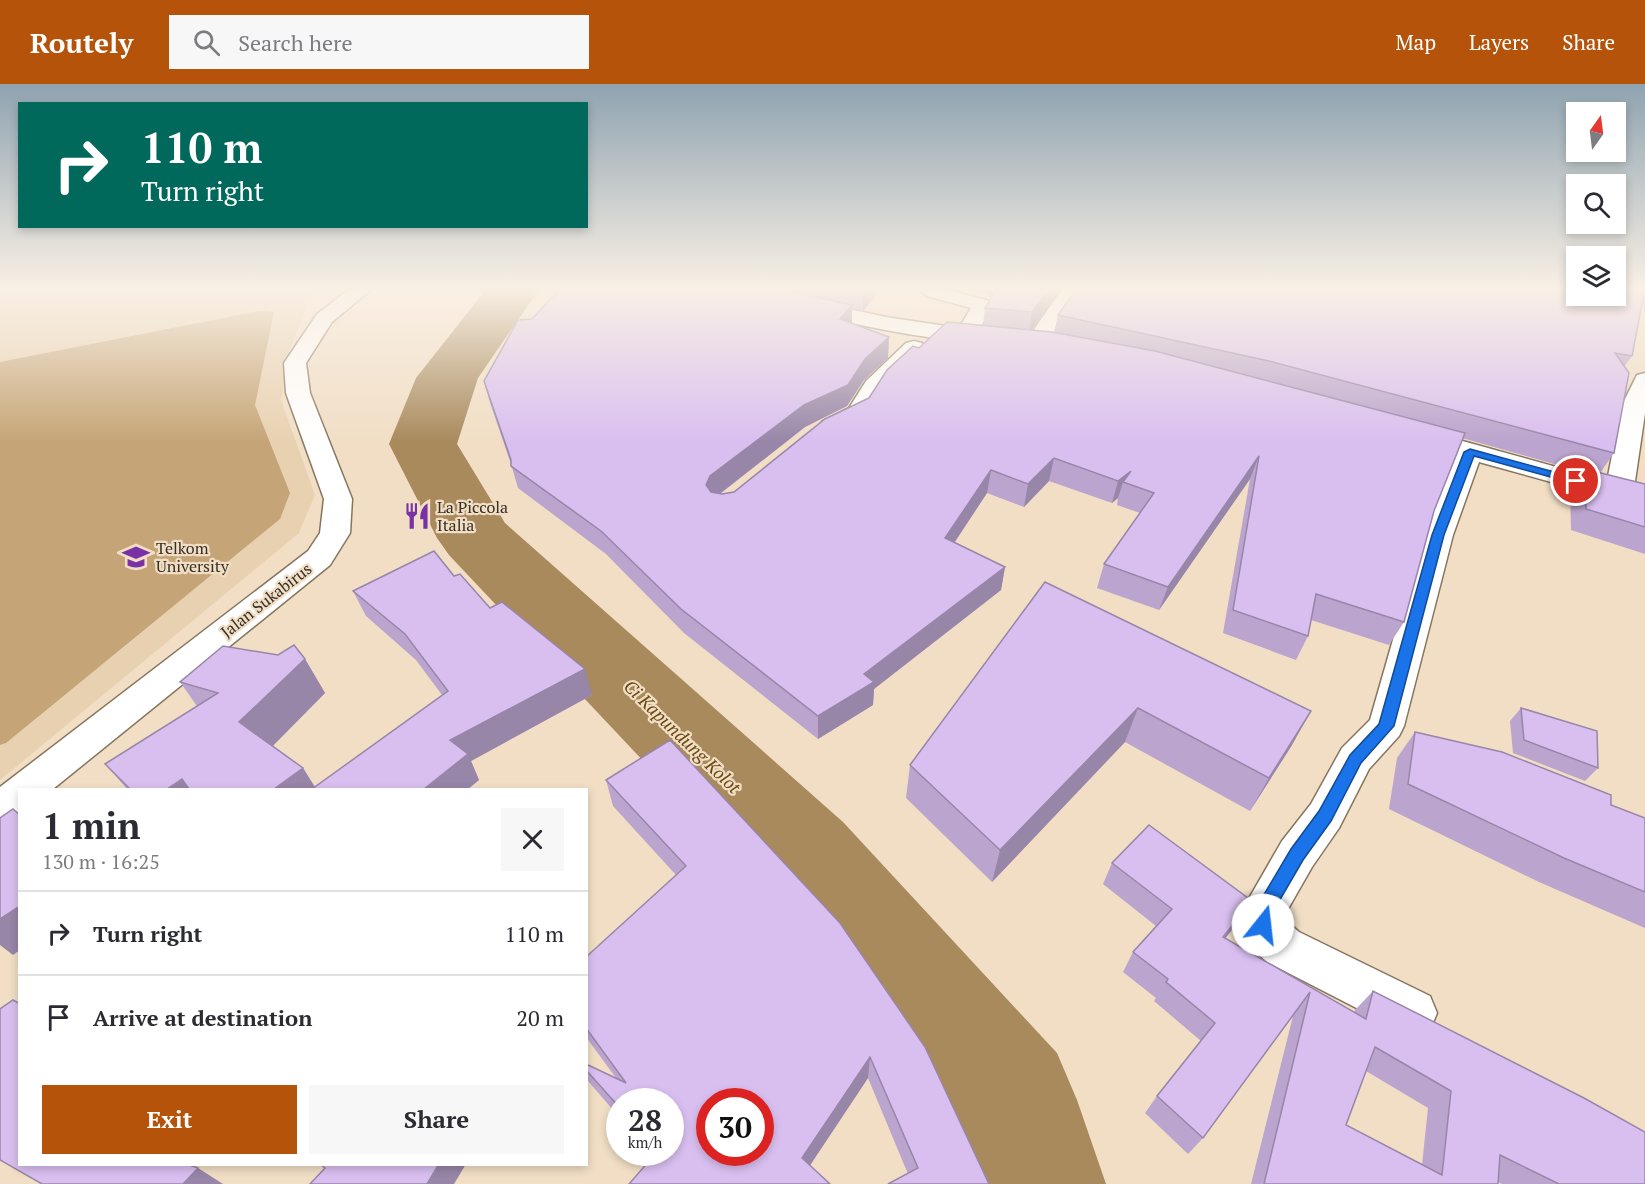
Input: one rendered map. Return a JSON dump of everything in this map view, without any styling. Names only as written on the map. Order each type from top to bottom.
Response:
[{"type":"street","name":"Jalan Sukabirus","points":[[26,788],[319,558],[335,533],[338,499],[298,393],[295,363],[310,339]]},
{"type":"street","points":[[815,434],[858,413],[874,386],[923,339]]},
{"type":"street","points":[[1006,339],[1028,339]]},
{"type":"street","points":[[1618,493],[1634,405],[1645,380]]},
{"type":"street","points":[[1426,438],[1645,500]]},
{"type":"street","points":[[1450,1032],[1283,947],[1270,936],[1263,925],[1262,914],[1297,854],[1325,816],[1355,759],[1386,726],[1403,729],[1438,535],[1470,452]]},
{"type":"street","points":[[0,809],[18,796]]},
{"type":"shaded area","name":"Telkom University","points":[[0,339],[294,339],[289,351],[281,400],[315,495],[299,533],[0,780]]},
{"type":"shaded area","name":"Telkom University","points":[[115,339],[268,339],[255,405],[290,493],[280,519],[6,743],[0,745],[0,362]]},
{"type":"building","points":[[507,339],[886,339],[865,359],[848,385],[804,405],[710,476],[706,485],[711,492],[722,494],[734,492],[825,419],[869,398],[887,370],[913,346],[919,348],[928,339],[1092,339],[1155,351],[1465,433],[1434,511],[1404,622],[1316,594],[1308,636],[1233,610],[1259,456],[1168,587],[1104,564],[1154,493],[1123,482],[1131,471],[1118,481],[1054,458],[1028,484],[991,470],[945,538],[1005,567],[864,674],[874,682],[818,716],[681,609],[601,531],[511,466],[511,460],[484,381]]},
{"type":"building","points":[[1170,339],[1635,339],[1632,356],[1615,353],[1629,373],[1614,453],[1269,361]]},
{"type":"building","points":[[1585,469],[1645,484],[1645,527],[1586,509]]},
{"type":"building","points":[[434,551],[454,576],[460,574],[490,608],[502,602],[585,669],[450,740],[468,754],[425,788],[313,788],[448,691],[405,634],[353,591]]},
{"type":"building","points":[[1045,582],[1311,711],[1269,778],[1138,708],[1000,850],[910,765]]},
{"type":"building","points":[[294,645],[305,659],[239,722],[303,768],[275,788],[188,788],[182,779],[168,788],[129,788],[105,764],[218,693],[180,682],[223,646],[278,655]]},
{"type":"building","points":[[1521,708],[1597,731],[1598,768],[1524,740]]},
{"type":"building","points":[[1415,732],[1502,752],[1611,795],[1611,805],[1645,818],[1645,892],[1564,858],[1408,784]]},
{"type":"building","points":[[670,740],[840,923],[925,1047],[989,1184],[888,1184],[918,1168],[870,1057],[802,1158],[830,1184],[629,1184],[645,1166],[684,1166],[684,1088],[606,1088],[606,1092],[588,1072],[588,1065],[626,1083],[588,1031],[588,955],[686,866],[606,780]]},
{"type":"building","points":[[13,809],[18,813],[18,907],[0,919],[0,818]]},
{"type":"building","points":[[1149,825],[1252,901],[1223,937],[1366,1019],[1373,991],[1584,1098],[1645,1132],[1645,1184],[1559,1184],[1500,1155],[1498,1184],[1264,1184],[1310,992],[1203,1138],[1157,1096],[1215,1023],[1166,982],[1168,979],[1133,952],[1172,909],[1112,863]],"holes":[[[1375,1047],[1451,1091],[1442,1175],[1346,1125]]]},
{"type":"building","points":[[13,1000],[18,1003],[18,1166],[192,1166],[198,1168],[183,1184],[42,1184],[0,1160],[0,1009]]},
{"type":"building","points":[[322,1166],[438,1166],[427,1184],[310,1184],[325,1168]]},
{"type":"waterway","name":"Ci Kapundung Kolot","points":[[476,339],[447,378],[423,444],[476,538],[804,856],[1010,1100],[1035,1184]]},
{"type":"place","name":"La Piccola Italia","points":[[417,516]]},
{"type":"place","name":"Telkom University","points":[[136,557]]},
{"type":"route","points":[[1263,925],[1262,914],[1297,854],[1325,816],[1355,759],[1386,726],[1438,535],[1470,452],[1576,481]]}]
